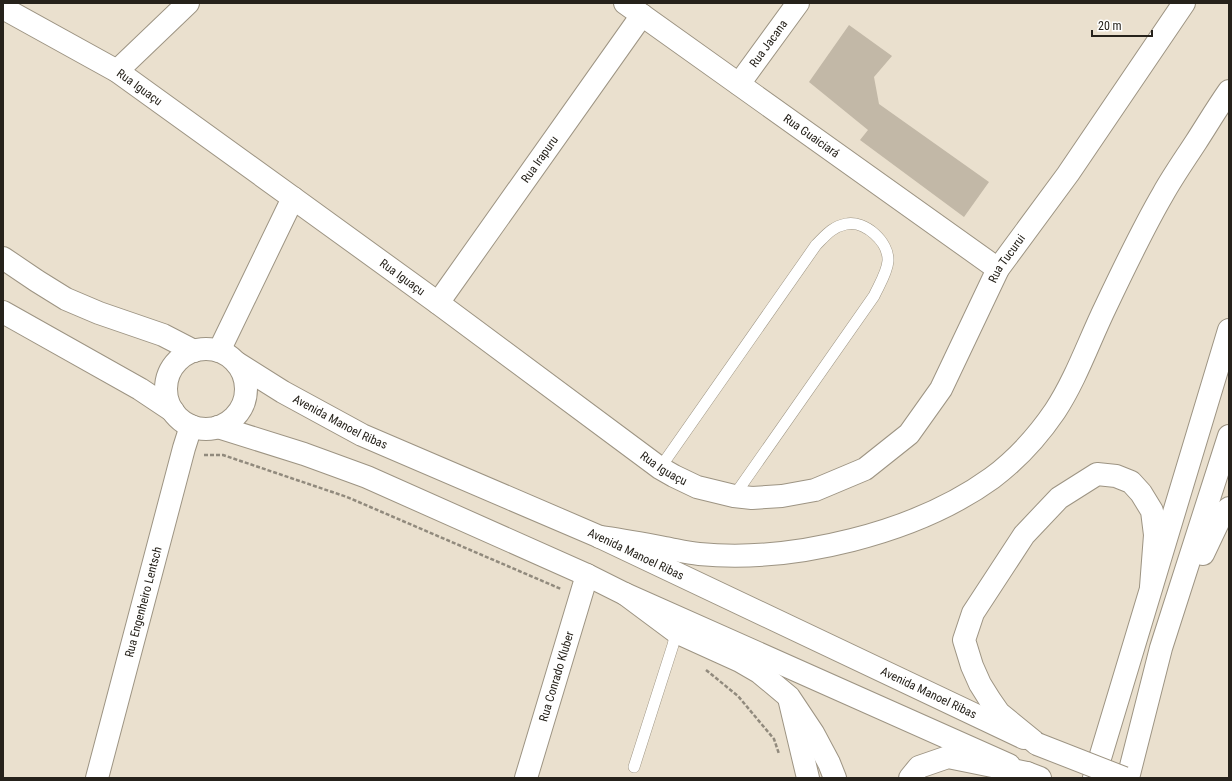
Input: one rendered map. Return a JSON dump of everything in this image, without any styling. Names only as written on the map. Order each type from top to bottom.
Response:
[{"type":"main road","points":[[117,71],[188,3]]},
{"type":"main road","name":"Rua Jacana","points":[[739,84],[798,3]]},
{"type":"main road","name":"Rua Tucurui","points":[[815,490],[865,469],[909,434],[941,389],[998,269],[1068,174],[1184,3]]},
{"type":"main road","name":"Rua Iguaçu","points":[[3,8],[117,71],[438,303],[660,468],[697,487],[734,496],[752,498],[782,496],[815,490]]},
{"type":"main road","name":"Rua Guaiciará","points":[[634,9],[998,269]]},
{"type":"main road","name":"Rua Irapuru","points":[[438,303],[634,9]]},
{"type":"main road","points":[[600,537],[699,554],[749,555],[806,550],[854,540],[898,526],[933,512],[993,477],[1016,457],[1034,438],[1054,412],[1068,388],[1130,256],[1160,199],[1229,91]]},
{"type":"main road","points":[[219,351],[293,198]]},
{"type":"main road","points":[[3,258],[66,299],[99,313],[163,336],[194,351]]},
{"type":"main road","points":[[3,312],[140,389],[173,411],[181,420],[191,426],[203,428],[218,427],[304,454],[367,477],[587,575],[625,594],[1033,775]]},
{"type":"main road","points":[[1094,778],[1229,330]]},
{"type":"main road","points":[[173,411],[168,401],[166,390],[167,379],[171,369],[177,361],[194,351],[210,349],[219,351],[229,356],[237,363],[243,374],[246,387],[244,400],[239,412],[229,421],[218,427]]},
{"type":"main road","name":"Avenida Manoel Ribas","points":[[237,363],[283,392],[362,435],[600,537],[1037,744]]},
{"type":"main road","name":"Rua Engenheiro Lentsch","points":[[97,778],[191,426]]},
{"type":"main road","points":[[1128,778],[1160,648],[1228,441]]},
{"type":"main road","points":[[1124,778],[1037,744],[999,713],[980,684],[972,666],[964,640],[973,613],[1024,535],[1059,498],[1097,474],[1116,476],[1131,482],[1141,493],[1152,511],[1156,534],[1151,587]]},
{"type":"main road","points":[[1160,648],[1180,608],[1200,560],[1222,514],[1229,508]]},
{"type":"main road","name":"Rua Conrado Kluber","points":[[526,778],[587,575]]},
{"type":"main road","points":[[625,594],[676,632],[740,661],[759,672],[789,697],[813,733],[835,778]]},
{"type":"main road","points":[[789,697],[808,778]]},
{"type":"main road","points":[[910,778],[920,767],[948,757],[1033,775]]},
{"type":"lane","points":[[660,468],[816,244],[832,229],[848,224],[861,226],[871,231],[881,240],[887,251],[888,261],[884,275],[874,296],[734,496]]},
{"type":"lane","points":[[634,767],[676,632]]},
{"type":"path","points":[[184,448],[206,455],[223,455],[347,497],[580,597]]},
{"type":"path","points":[[703,668],[738,696],[774,739],[781,759]]},
{"type":"building","points":[[849,25],[892,56],[874,77],[879,104],[989,182],[964,217],[860,140],[868,130],[809,82]]}]
